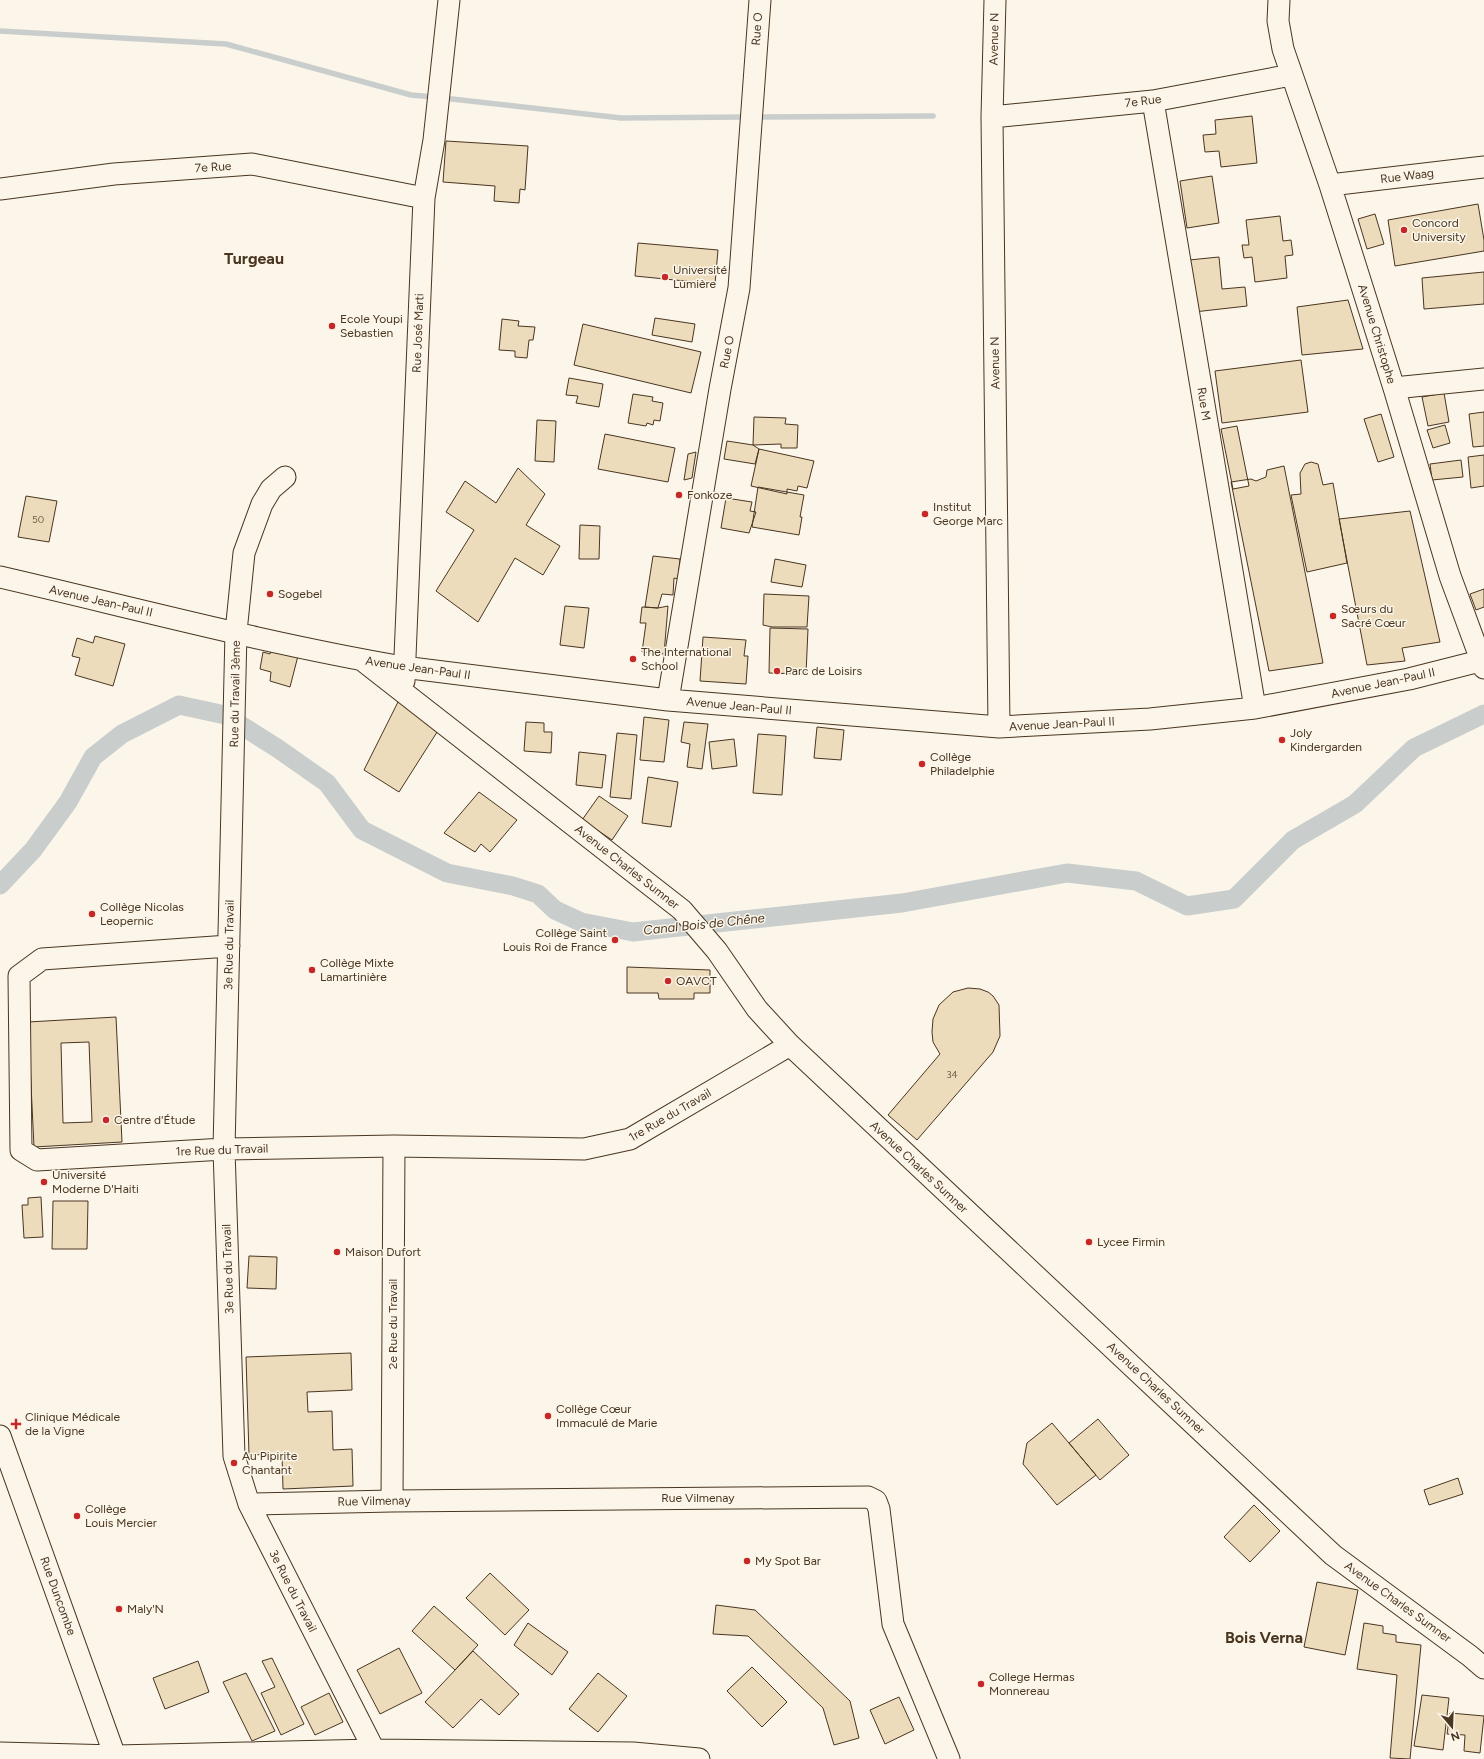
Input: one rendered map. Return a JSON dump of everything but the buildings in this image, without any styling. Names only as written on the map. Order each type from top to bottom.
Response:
[{"type":"street","name":"Rue José Marti","points":[[404,693],[424,198],[434,140],[449,0]]},
{"type":"street","name":"Rue O","points":[[668,700],[720,389],[739,288],[760,0]]},
{"type":"street","name":"Avenue N","points":[[995,0],[992,117],[999,727]]},
{"type":"street","points":[[1271,0],[1278,21]]},
{"type":"street","name":"Avenue Christophe","points":[[1279,0],[1278,21],[1283,49],[1330,185],[1394,388],[1450,576],[1483,663]]},
{"type":"street","name":"7e Rue","points":[[992,117],[1154,101],[1292,75]]},
{"type":"street","name":"Rue M","points":[[1154,101],[1255,708]]},
{"type":"street","name":"7e Rue","points":[[0,189],[114,174],[252,164],[424,198]]},
{"type":"street","name":"Rue Waag","points":[[1330,185],[1484,167]]},
{"type":"street","points":[[1394,388],[1484,379]]},
{"type":"street","name":"Rue du Travail 3ème","points":[[233,755],[236,632],[244,553],[262,504],[271,489],[285,477]]},
{"type":"street","name":"Avenue Jean-Paul II","points":[[0,577],[236,632],[362,660],[404,667],[668,700],[999,727],[1150,719],[1255,708],[1409,679],[1483,663]]},
{"type":"street","name":"Avenue Charles Sumner","points":[[362,660],[682,910],[717,951],[757,1009],[790,1045],[1334,1555],[1484,1668]]},
{"type":"street","name":"3e Rue du Travail","points":[[233,755],[224,1149],[234,1456],[249,1504],[374,1750]]},
{"type":"street","name":"1re Rue du Travail","points":[[229,946],[42,959],[18,976],[21,1150],[37,1160],[224,1149],[394,1146],[584,1149],[630,1139],[790,1045]]},
{"type":"street","name":"2e Rue du Travail","points":[[392,1501],[394,1146]]},
{"type":"street","name":"Rue Duncombe","points":[[0,1436],[116,1758]]},
{"type":"street","name":"Rue Vilmenay","points":[[249,1504],[392,1501],[868,1497],[876,1501],[879,1509],[893,1624],[949,1759]]},
{"type":"street","points":[[0,1753],[116,1758],[334,1755],[374,1750],[699,1759]]},
{"type":"waterway","points":[[0,31],[226,44],[411,95],[434,97]]},
{"type":"waterway","points":[[443,98],[621,118],[747,117]]},
{"type":"waterway","points":[[756,117],[933,116]]},
{"type":"waterway","name":"Canal Bois de Chêne","points":[[0,885],[33,850],[68,802],[93,757],[122,734],[179,705],[225,715],[277,748],[327,783],[362,830],[447,873],[513,886],[538,894],[555,910],[581,922],[633,932],[902,903],[1067,873],[1136,881],[1187,906],[1234,899],[1293,840],[1355,804],[1414,748],[1484,714]]},
{"type":"place","name":"Concord University","points":[[1404,230]]},
{"type":"place","name":"Université Lumière","points":[[665,277]]},
{"type":"place","name":"Ecole Youpi Sebastien","points":[[332,326]]},
{"type":"place","name":"Fonkoze","points":[[679,495]]},
{"type":"place","name":"Institut George Marc","points":[[925,514]]},
{"type":"place","name":"Sogebel","points":[[270,594]]},
{"type":"place","name":"Sœurs du Sacré Cœur","points":[[1333,616]]},
{"type":"place","name":"The International School","points":[[633,659]]},
{"type":"place","name":"Parc de Loisirs","points":[[777,671]]},
{"type":"place","name":"Joly Kindergarden","points":[[1282,740]]},
{"type":"place","name":"Collège Philadelphie","points":[[922,764]]},
{"type":"place","name":"Collège Nicolas Leopernic","points":[[92,914]]},
{"type":"place","name":"Collège Saint Louis Roi de France","points":[[615,940]]},
{"type":"place","name":"Collège Mixte Lamartinière","points":[[312,970]]},
{"type":"place","name":"OAVCT","points":[[668,981]]},
{"type":"place","name":"Centre d'Étude","points":[[106,1120]]},
{"type":"place","name":"Université Moderne D'Haiti","points":[[44,1182]]},
{"type":"place","name":"Lycee Firmin","points":[[1089,1242]]},
{"type":"place","name":"Maison Dufort","points":[[337,1252]]},
{"type":"place","name":"Collège Cœur Immaculé de Marie","points":[[548,1416]]},
{"type":"place","name":"Clinique Médicale de la Vigne","points":[[16,1424]]},
{"type":"place","name":"Au Pipirite Chantant","points":[[234,1463]]},
{"type":"place","name":"Collège Louis Mercier","points":[[77,1516]]},
{"type":"place","name":"My Spot Bar","points":[[747,1561]]},
{"type":"place","name":"Maly'N","points":[[119,1609]]},
{"type":"place","name":"College Hermas Monnereau","points":[[981,1684]]},
{"type":"district","name":"Turgeau","points":[[254,258]]},
{"type":"district","name":"Bois Verna","points":[[1264,1637]]}]
